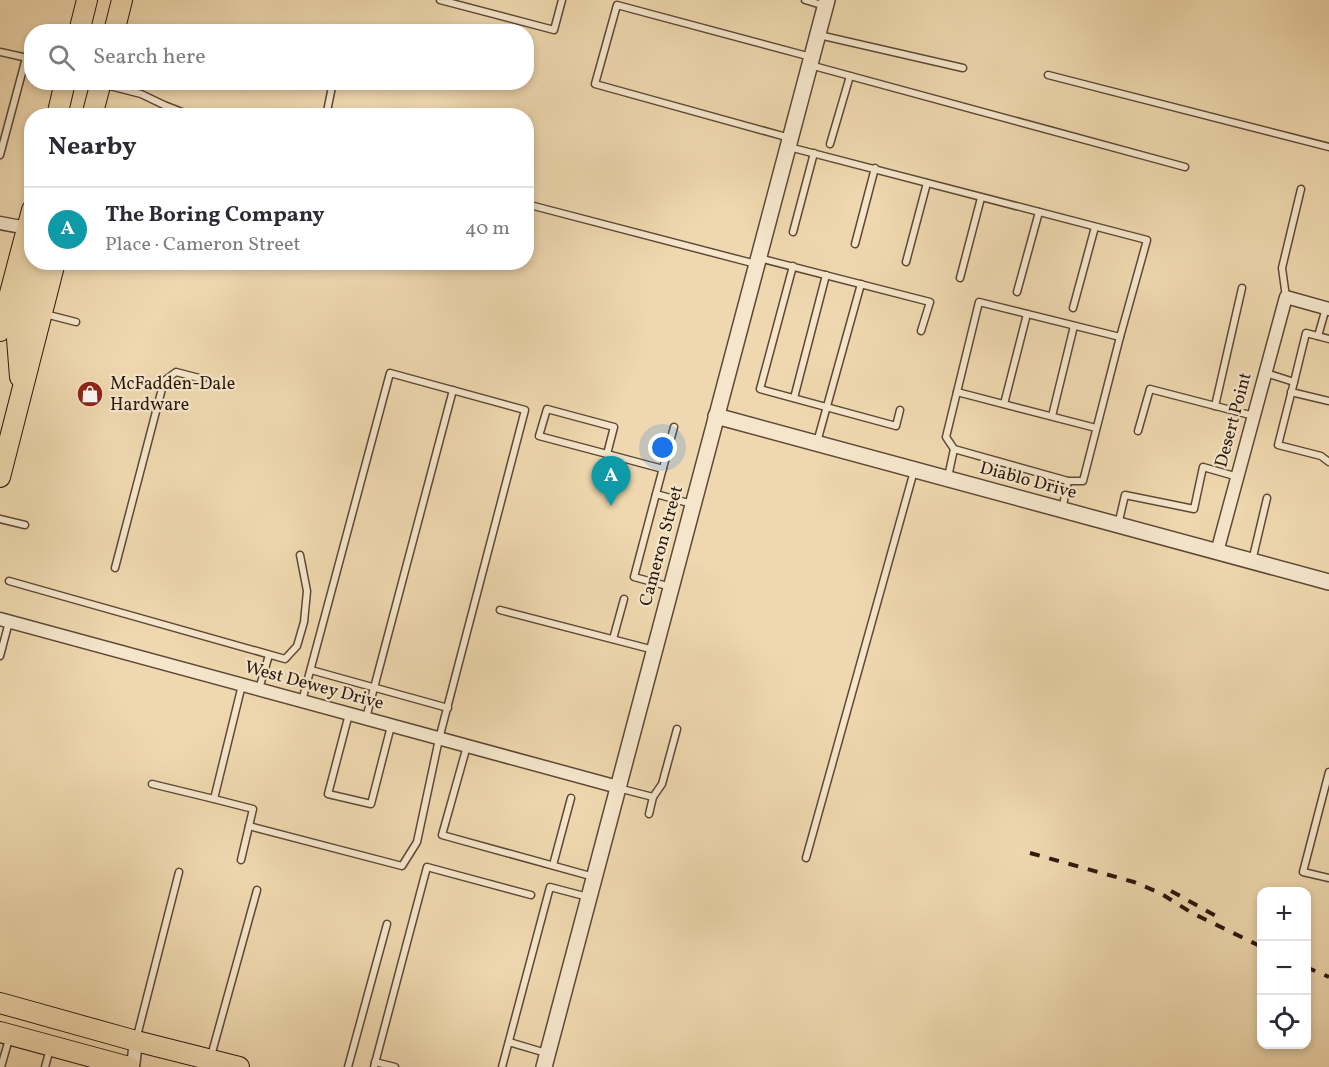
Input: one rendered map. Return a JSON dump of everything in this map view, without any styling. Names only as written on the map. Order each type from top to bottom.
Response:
[{"type":"main road","points":[[81,24],[87,0]]},
{"type":"main road","points":[[116,24],[122,0]]},
{"type":"main road","points":[[59,108],[63,90]]},
{"type":"main road","points":[[94,108],[99,90]]},
{"type":"main road","points":[[0,331],[24,247]]},
{"type":"main road","points":[[21,394],[17,339],[34,270]]},
{"type":"main road","points":[[0,477],[53,270]]},
{"type":"main road","points":[[0,1003],[239,1067]]},
{"type":"main road","points":[[5,1033],[131,1067]]},
{"type":"street","name":"Cameron Street","points":[[546,1060],[826,3]]},
{"type":"street","points":[[0,224],[24,226]]},
{"type":"street","points":[[1286,297],[1327,309]]},
{"type":"street","name":"Desert Point","points":[[1217,552],[1286,297]]},
{"type":"street","name":"Diablo Drive","points":[[716,416],[1329,582]]},
{"type":"street","name":"West Dewey Drive","points":[[5,620],[618,788]]},
{"type":"street","points":[[131,1067],[136,1041]]},
{"type":"lane","points":[[440,0],[531,24]]},
{"type":"lane","points":[[534,25],[554,30],[562,0]]},
{"type":"lane","points":[[805,0],[826,3]]},
{"type":"lane","points":[[1120,337],[979,302],[946,437],[954,449],[1068,481],[1083,481],[1147,240],[814,153],[789,142],[595,84],[617,5],[811,61],[850,76],[1185,167]]},
{"type":"lane","points":[[818,34],[963,68]]},
{"type":"lane","points":[[0,52],[24,57]]},
{"type":"lane","points":[[0,155],[24,75]]},
{"type":"lane","points":[[1048,75],[1329,147]]},
{"type":"lane","points":[[830,144],[850,76]]},
{"type":"lane","points":[[126,90],[172,108]]},
{"type":"lane","points":[[328,108],[331,90]]},
{"type":"lane","points":[[793,232],[814,153]]},
{"type":"lane","points":[[855,244],[875,168]]},
{"type":"lane","points":[[906,262],[927,183]]},
{"type":"lane","points":[[1286,297],[1282,268],[1301,189]]},
{"type":"lane","points":[[960,278],[981,198]]},
{"type":"lane","points":[[534,206],[758,261],[793,266],[930,302],[921,331]]},
{"type":"lane","points":[[1017,292],[1039,212]]},
{"type":"lane","points":[[1073,308],[1095,227]]},
{"type":"lane","points":[[793,266],[760,389],[896,426],[900,410]]},
{"type":"lane","points":[[794,398],[826,275]]},
{"type":"lane","points":[[817,444],[861,284]]},
{"type":"lane","points":[[1215,406],[1242,288]]},
{"type":"lane","points":[[1318,336],[1327,309]]},
{"type":"lane","points":[[42,313],[76,322]]},
{"type":"lane","points":[[1004,404],[1027,314]]},
{"type":"lane","points":[[1052,416],[1074,326]]},
{"type":"lane","points":[[1329,339],[1306,333],[1278,445],[1321,456],[1329,462]]},
{"type":"lane","points":[[116,568],[164,381],[176,372],[203,379]]},
{"type":"lane","points":[[249,826],[402,866],[417,842],[439,739],[525,410],[390,373],[302,701]]},
{"type":"lane","points":[[1266,373],[1294,382]]},
{"type":"lane","points":[[1138,431],[1150,389],[1254,416]]},
{"type":"lane","points":[[366,719],[453,390]]},
{"type":"lane","points":[[957,392],[1096,428]]},
{"type":"lane","points":[[1291,392],[1329,401]]},
{"type":"lane","points":[[607,454],[614,427],[547,409],[539,436],[663,469]]},
{"type":"lane","points":[[671,587],[634,577],[674,427]]},
{"type":"lane","points":[[947,479],[954,449]]},
{"type":"lane","points":[[1118,525],[1125,495],[1194,509],[1203,467],[1238,477]]},
{"type":"lane","points":[[807,858],[914,470]]},
{"type":"lane","points":[[1062,510],[1068,481]]},
{"type":"lane","points":[[656,494],[693,505]]},
{"type":"lane","points":[[1252,562],[1267,498]]},
{"type":"lane","points":[[0,519],[25,525]]},
{"type":"lane","points":[[9,581],[285,658],[297,646],[304,622],[307,591],[300,555]]},
{"type":"lane","points":[[613,639],[624,599]]},
{"type":"lane","points":[[500,610],[654,650]]},
{"type":"lane","points":[[0,656],[5,620]]},
{"type":"lane","points":[[259,690],[269,655]]},
{"type":"lane","points":[[311,670],[448,708]]},
{"type":"lane","points":[[214,799],[242,685]]},
{"type":"lane","points":[[349,714],[328,794],[371,804],[391,726]]},
{"type":"lane","points":[[649,814],[653,797],[662,784],[677,729]]},
{"type":"lane","points":[[467,746],[441,835],[594,877]]},
{"type":"lane","points":[[1329,772],[1303,872],[1329,878]]},
{"type":"lane","points":[[152,784],[253,809],[241,860]]},
{"type":"lane","points":[[618,788],[653,797]]},
{"type":"lane","points":[[553,865],[571,798]]},
{"type":"lane","points":[[395,1067],[375,1064],[427,867],[531,896]]},
{"type":"lane","points":[[136,1041],[179,872]]},
{"type":"lane","points":[[502,1067],[550,887],[589,897]]},
{"type":"lane","points":[[210,1059],[257,890]]},
{"type":"lane","points":[[348,1067],[387,924]]},
{"type":"lane","points":[[1,1067],[5,1033]]},
{"type":"lane","points":[[509,1042],[546,1060]]},
{"type":"lane","points":[[45,1067],[51,1046]]},
{"type":"railway","points":[[1030,853],[1134,882],[1160,893],[1192,913],[1257,945]]},
{"type":"railway","points":[[1171,891],[1216,916]]},
{"type":"railway","points":[[1311,969],[1329,977]]},
{"type":"place","name":"McFadden-Dale Hardware","points":[[90,394]]},
{"type":"place","name":"The Boring Company","points":[[611,506]]}]
